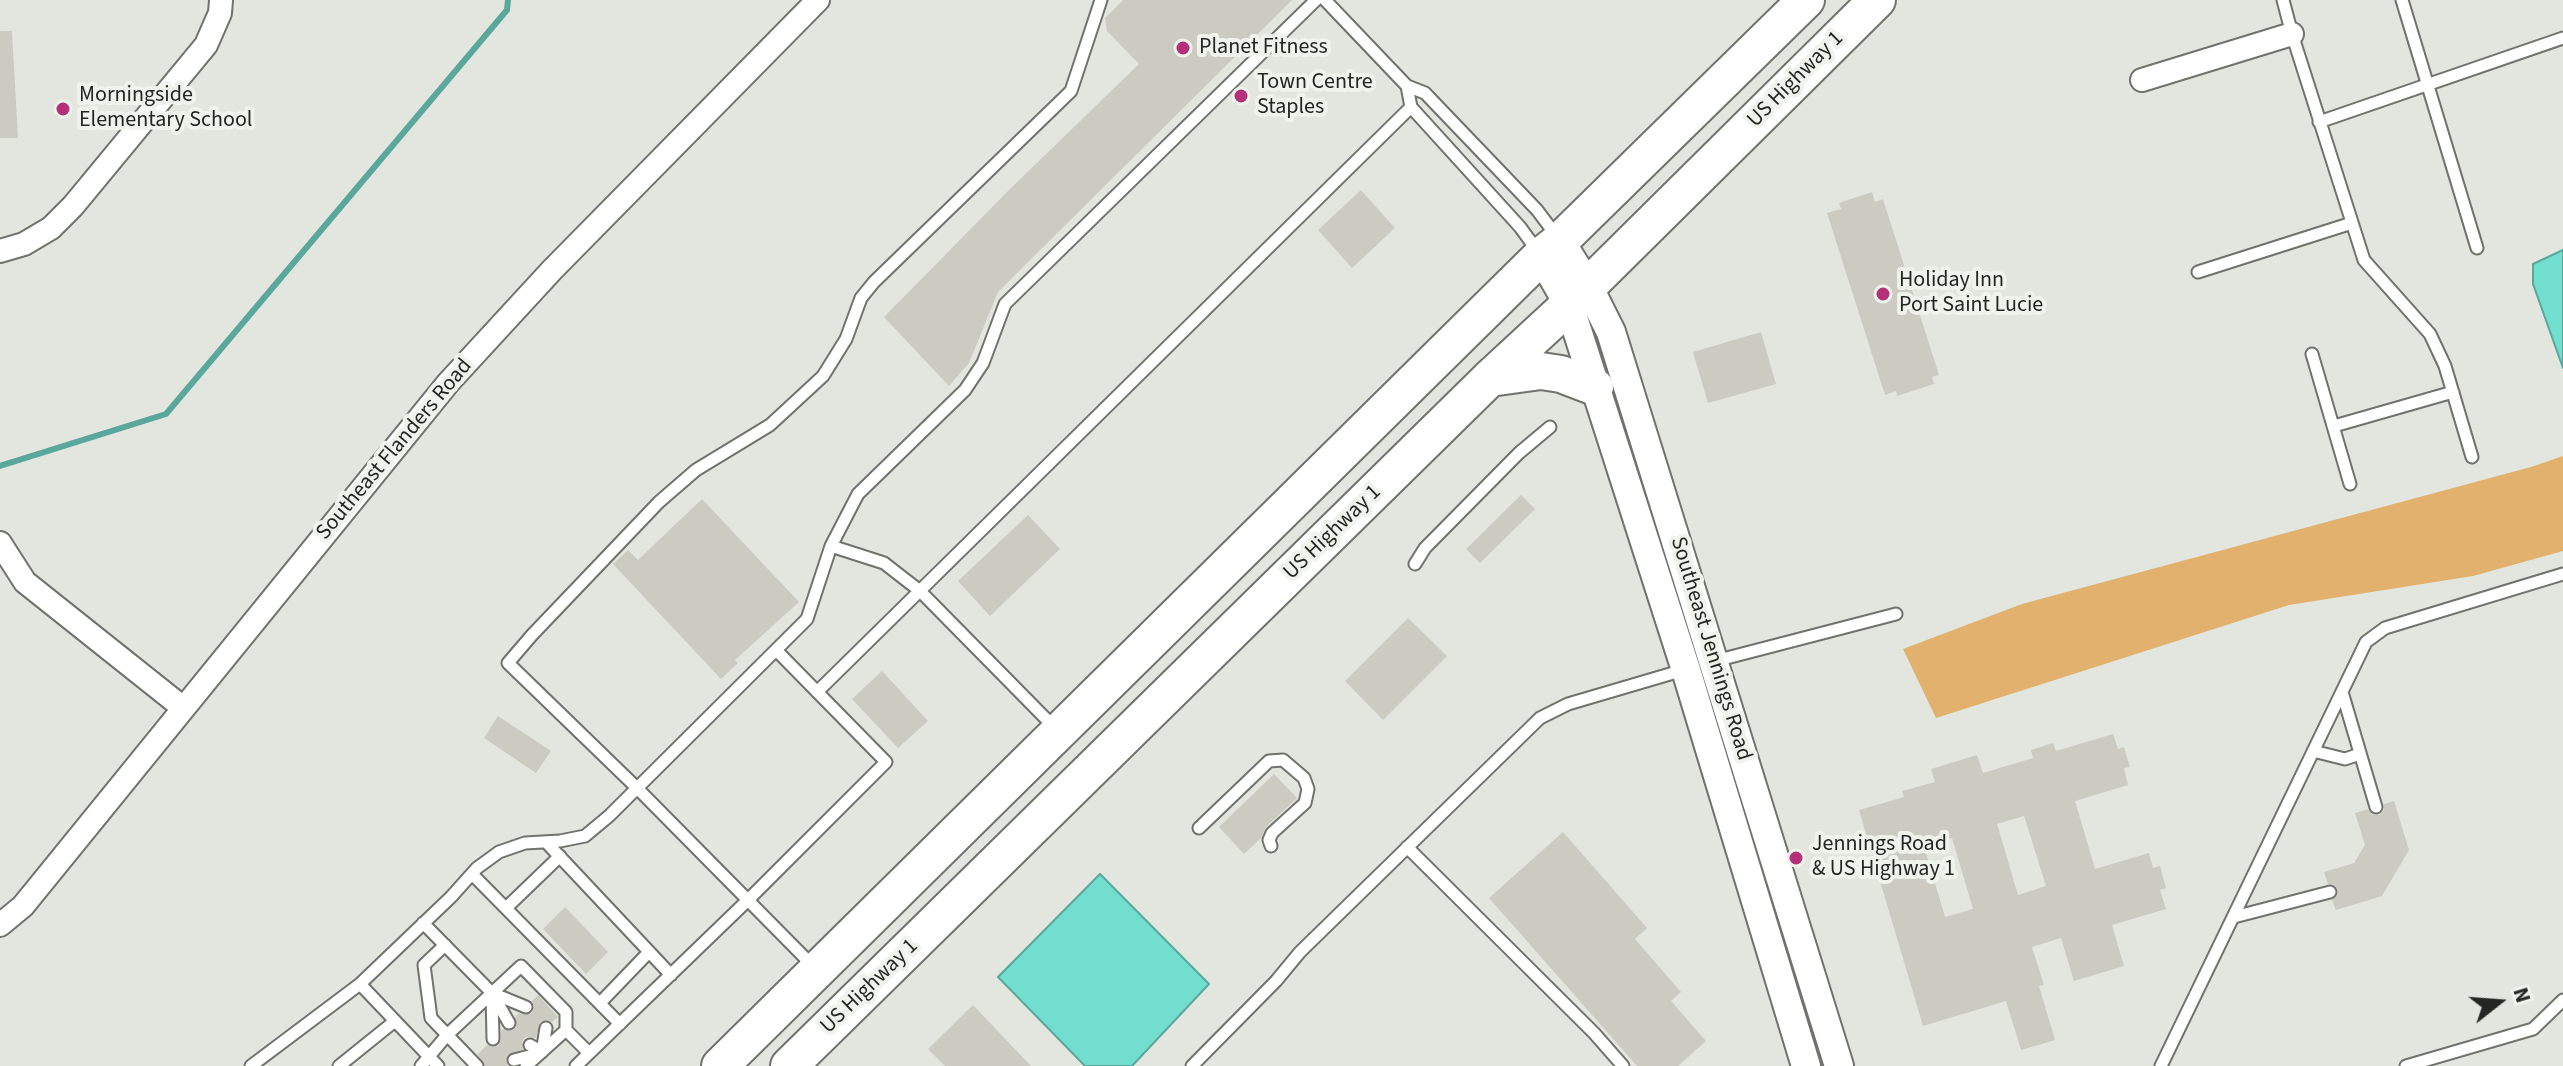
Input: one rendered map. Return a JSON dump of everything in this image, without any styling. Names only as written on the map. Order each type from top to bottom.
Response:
[{"type":"main road","name":"US Highway 1","points":[[789,1066],[1877,0]]},
{"type":"main road","points":[[720,1066],[1551,249],[1792,6]]},
{"type":"main road","points":[[1490,378],[1541,371],[1561,374],[1595,387]]},
{"type":"street","points":[[0,251],[24,244],[51,228],[73,206],[206,45],[220,13],[221,0]]},
{"type":"street","name":"Southeast Flanders Road","points":[[0,925],[23,906],[182,707],[458,372],[552,270],[818,0]]},
{"type":"street","points":[[2142,80],[2292,34]]},
{"type":"street","name":"Southeast Jennings Road","points":[[1551,249],[1578,296],[1611,332],[1839,1066]]},
{"type":"street","name":"Southeast Jennings Road","points":[[1578,296],[1595,387],[1686,670],[1806,1066]]},
{"type":"street","points":[[0,543],[25,582],[182,707]]},
{"type":"lane","points":[[818,971],[508,663],[659,502],[696,470],[770,425],[823,376],[846,339],[861,298],[874,282],[1071,91],[1101,0]]},
{"type":"lane","points":[[251,1066],[360,984],[472,874],[499,852],[525,843],[585,836],[807,619],[831,546],[858,494],[965,390],[983,363],[1005,304],[1316,0]]},
{"type":"lane","points":[[1325,0],[1407,86],[1425,93],[1537,210],[1551,249]]},
{"type":"lane","points":[[2402,0],[2477,248]]},
{"type":"lane","points":[[2282,3],[2364,260],[2430,334],[2445,366],[2472,457]]},
{"type":"lane","points":[[2319,122],[2563,38]]},
{"type":"lane","points":[[1407,86],[1411,107],[1520,227],[1551,249]]},
{"type":"lane","points":[[817,692],[1411,107]]},
{"type":"lane","points":[[2198,272],[2352,223]]},
{"type":"lane","points":[[2312,354],[2350,484]]},
{"type":"lane","points":[[2334,426],[2453,392]]},
{"type":"lane","points":[[1415,564],[1425,548],[1519,453],[1550,427]]},
{"type":"lane","points":[[831,546],[884,563],[920,591],[1059,732]]},
{"type":"lane","points":[[2161,1066],[2366,642],[2385,628],[2563,574]]},
{"type":"lane","points":[[1192,1066],[1276,981],[1300,952],[1540,718],[1568,704],[1896,614]]},
{"type":"lane","points":[[576,1066],[886,762],[776,650]]},
{"type":"lane","points":[[2342,692],[2376,807]]},
{"type":"lane","points":[[2313,751],[2345,759],[2360,754]]},
{"type":"lane","points":[[1199,828],[1269,761],[1283,760],[1304,778],[1308,789],[1305,803],[1272,833],[1269,840],[1271,846]]},
{"type":"lane","points":[[546,842],[671,975]]},
{"type":"lane","points":[[1407,847],[1594,1033],[1623,1066]]},
{"type":"lane","points":[[506,908],[560,856]]},
{"type":"lane","points":[[472,874],[620,1024]]},
{"type":"lane","points":[[2234,917],[2330,892]]},
{"type":"lane","points":[[423,923],[492,993],[509,1023]]},
{"type":"lane","points":[[445,945],[424,965],[431,1018],[477,1066]]},
{"type":"lane","points":[[600,1003],[649,952]]},
{"type":"lane","points":[[425,1061],[447,1035],[521,966],[566,1012],[566,1030],[589,1053]]},
{"type":"lane","points":[[360,984],[395,1021],[425,1061],[438,1066]]},
{"type":"lane","points":[[492,993],[526,1007]]},
{"type":"lane","points":[[492,993],[493,1039]]},
{"type":"lane","points":[[2406,1066],[2533,1029],[2563,1000]]},
{"type":"lane","points":[[339,1066],[395,1021]]},
{"type":"lane","points":[[542,1052],[546,1028]]},
{"type":"lane","points":[[526,1066],[566,1030]]},
{"type":"lane","points":[[530,1045],[542,1052]]},
{"type":"lane","points":[[514,1060],[542,1052]]},
{"type":"shaded area","points":[[2563,456],[2563,551],[2473,576],[2289,605],[1936,718],[1903,649],[2022,604]]},
{"type":"water","points":[[2563,250],[2563,368],[2533,284],[2533,264]]},
{"type":"water","points":[[1100,874],[1209,984],[1132,1066],[1085,1066],[998,977]]},
{"type":"building","points":[[1123,0],[1292,0],[998,292],[969,363],[949,386],[884,317],[1139,64],[1107,31],[1105,18]]},
{"type":"building","points":[[0,31],[12,31],[18,138],[0,138]]},
{"type":"building","points":[[1361,190],[1395,228],[1352,268],[1318,230]]},
{"type":"building","name":"Holiday Inn Port Saint Lucie","points":[[1872,192],[1875,202],[1883,199],[1939,375],[1932,377],[1934,384],[1897,396],[1896,391],[1885,395],[1827,213],[1841,209],[1839,203]]},
{"type":"building","points":[[1761,332],[1776,384],[1708,403],[1693,352]]},
{"type":"building","points":[[1521,495],[1535,509],[1480,563],[1466,549]]},
{"type":"building","points":[[702,499],[799,602],[735,660],[738,663],[721,679],[613,564],[628,550],[638,560]]},
{"type":"building","points":[[1028,515],[1060,549],[990,616],[958,581]]},
{"type":"building","points":[[1408,618],[1447,656],[1383,720],[1345,681]]},
{"type":"building","points":[[882,671],[928,721],[898,748],[852,699]]},
{"type":"building","points":[[498,716],[551,751],[536,773],[484,738]]},
{"type":"building","points":[[2113,734],[2118,749],[2124,747],[2130,767],[2124,768],[2128,785],[2075,801],[2095,869],[2149,853],[2153,868],[2160,866],[2166,888],[2160,890],[2166,909],[2112,925],[2124,966],[2074,981],[2061,938],[2032,947],[2044,985],[2039,986],[2055,1040],[2021,1050],[2006,1001],[1923,1026],[1859,810],[1904,797],[1902,791],[1935,782],[1931,769],[1977,755],[1983,773],[2033,758],[2031,750],[2053,743],[2056,751]],"holes":[[[2024,816],[2046,886],[2018,895],[1997,824]],[[1952,838],[1973,909],[1945,917],[1924,846]]]},
{"type":"building","points":[[1274,774],[1297,798],[1266,827],[1261,838],[1244,854],[1219,827]]},
{"type":"building","points":[[2394,801],[2409,850],[2382,896],[2336,910],[2332,900],[2338,895],[2338,889],[2328,884],[2324,872],[2354,863],[2365,845],[2355,813],[2368,809],[2373,815],[2379,815],[2384,810],[2384,804]]},
{"type":"building","points":[[1563,832],[1647,928],[1635,939],[1681,992],[1671,1001],[1706,1041],[1678,1066],[1637,1066],[1489,898]]},
{"type":"building","points":[[565,907],[608,952],[586,974],[543,929]]},
{"type":"building","points":[[538,995],[558,1017],[552,1022],[540,1022],[536,1038],[526,1037],[522,1041],[523,1049],[508,1055],[508,1066],[485,1066],[478,1054],[487,1045],[498,1046],[503,1029],[510,1031],[516,1028],[515,1017],[519,1013],[532,1013],[532,1001]]},
{"type":"building","points":[[973,1005],[1031,1066],[945,1066],[928,1049]]},
{"type":"waterway","points":[[0,466],[166,414],[507,10],[508,0]]},
{"type":"place","name":"Planet Fitness","points":[[1183,48]]},
{"type":"place","name":"Town Centre Staples","points":[[1241,96]]},
{"type":"place","name":"Morningside Elementary School","points":[[63,109]]},
{"type":"place","name":"Holiday Inn Port Saint Lucie","points":[[1883,294]]},
{"type":"place","name":"Jennings Road & US Highway 1","points":[[1796,858]]}]
